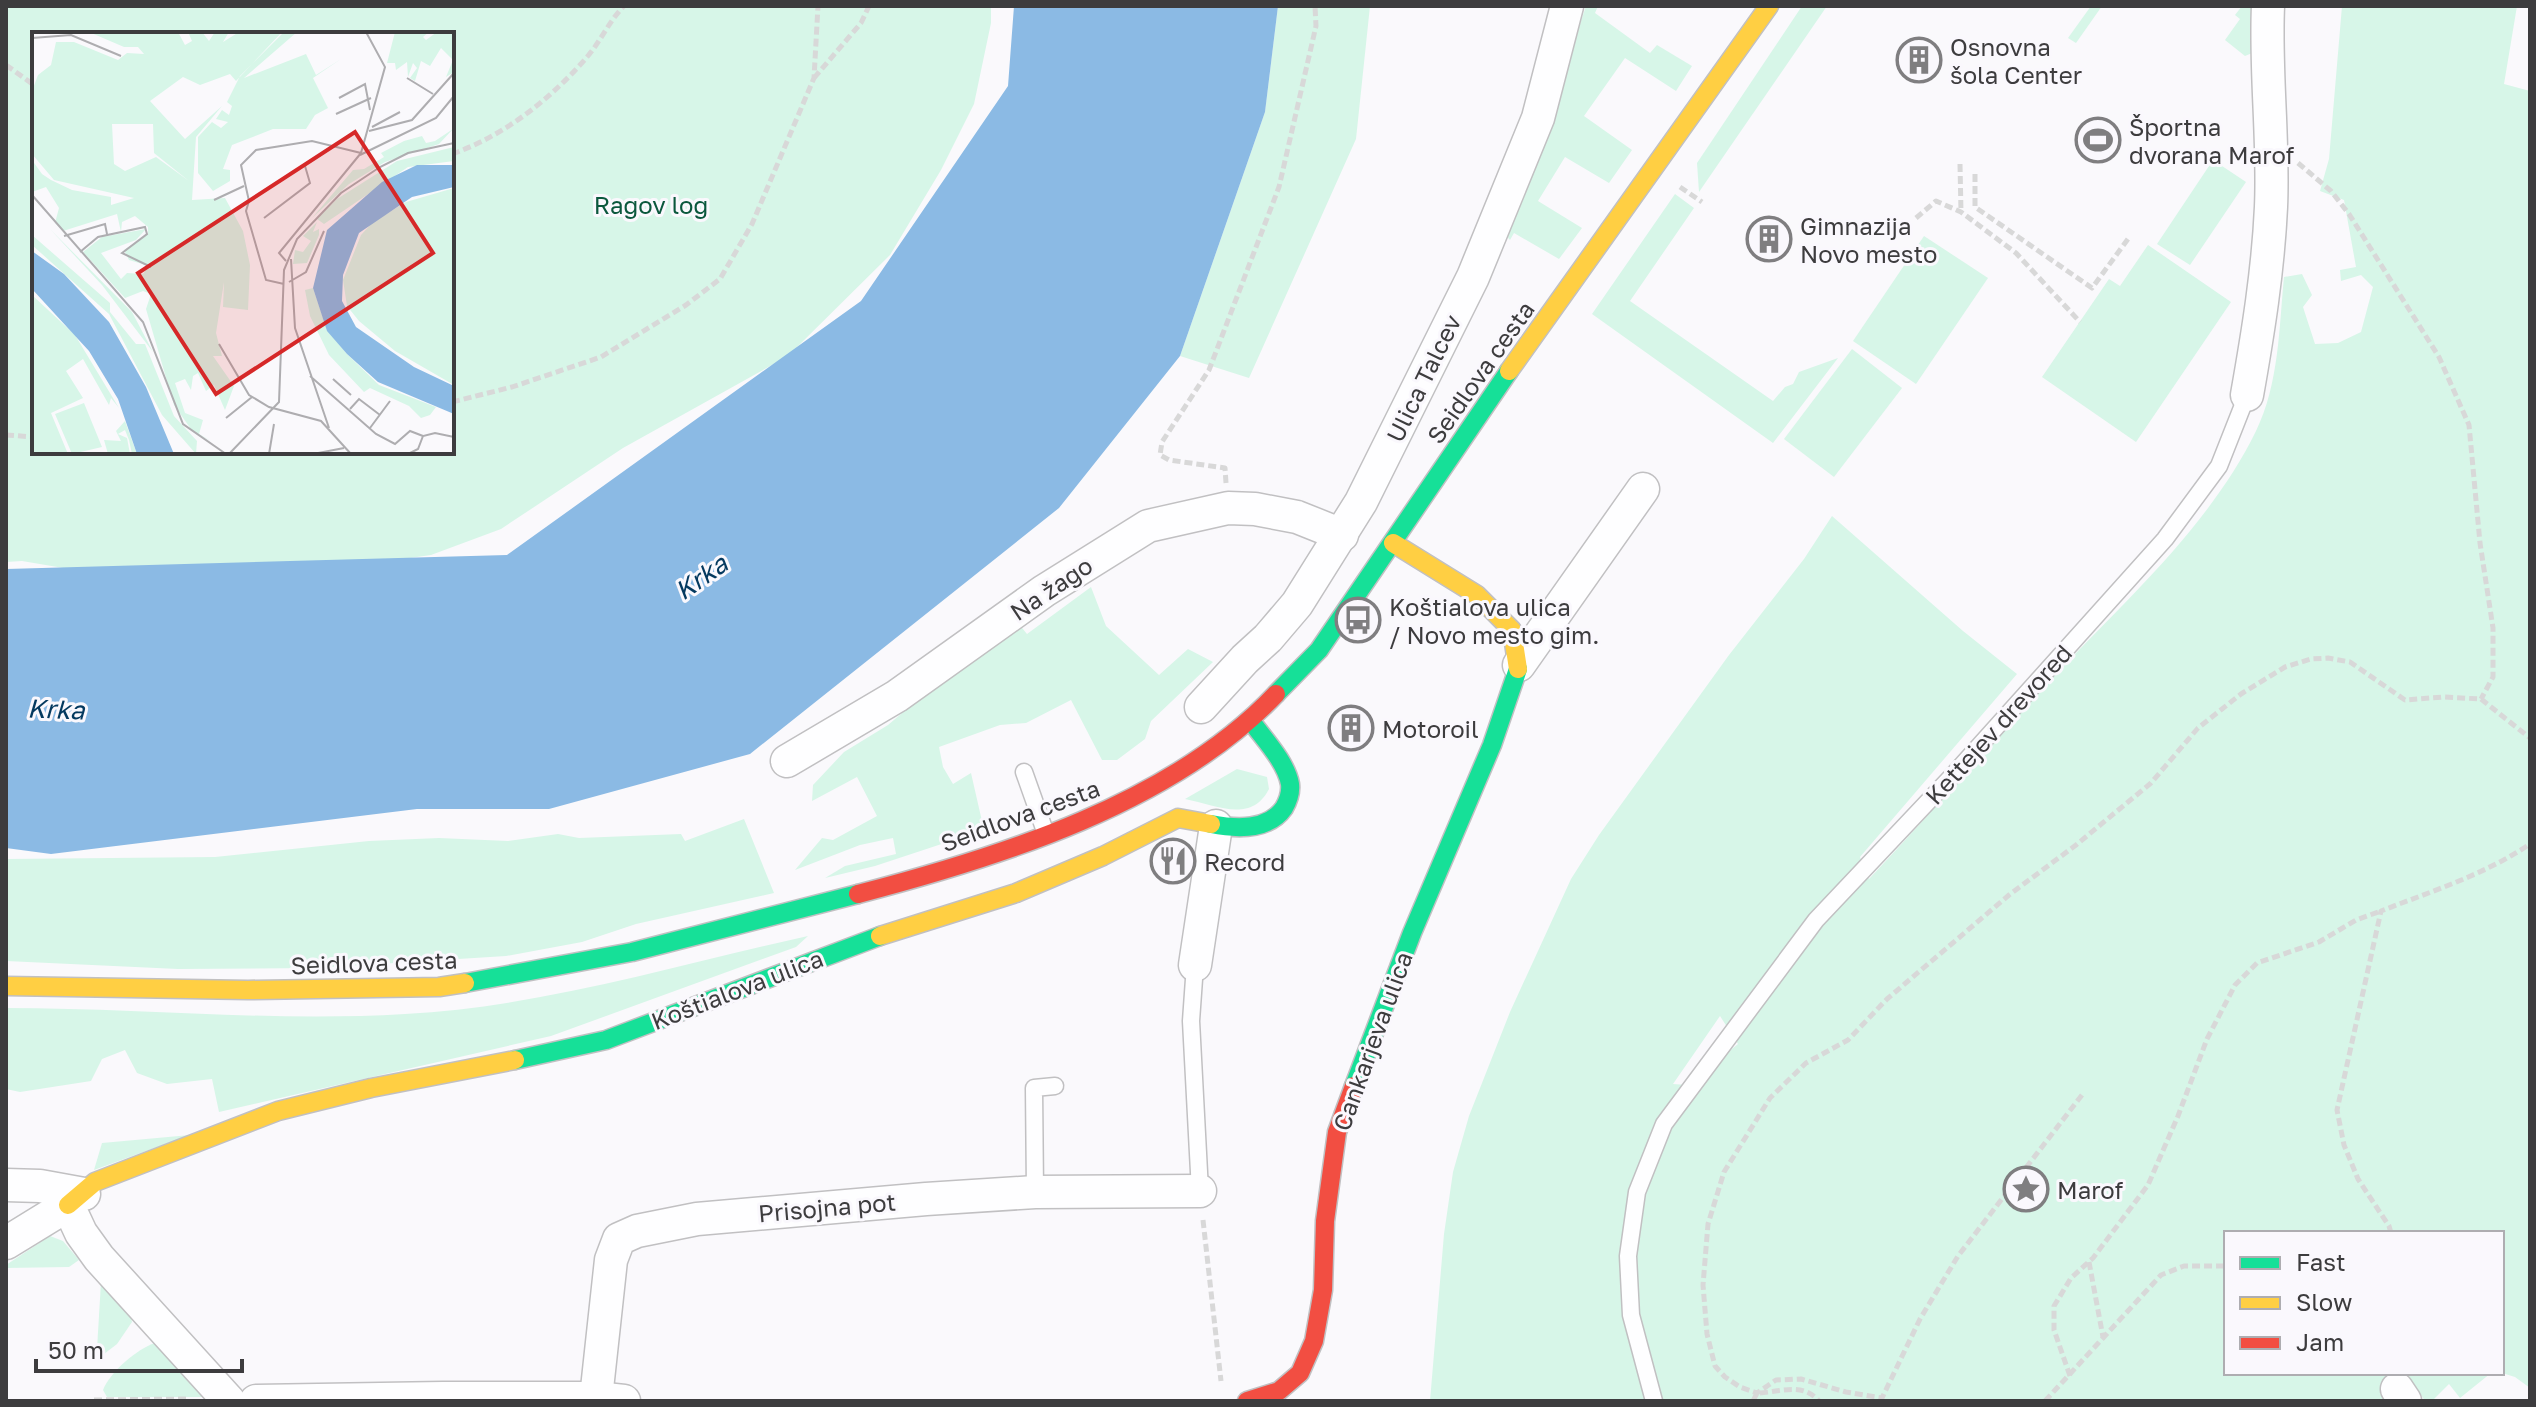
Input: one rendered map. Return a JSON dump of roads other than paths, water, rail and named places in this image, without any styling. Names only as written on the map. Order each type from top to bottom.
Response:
[{"type":"street","name":"Ulica Talcev","points":[[1201,707],[1297,604],[1361,502],[1473,277],[1538,118],[1567,6]]},
{"type":"street","name":"Seidlova cesta","points":[[6,986],[248,990],[439,987],[546,969],[709,933],[884,887],[1047,836],[1114,807],[1164,780],[1251,721],[1319,650],[1517,359],[1769,6]]},
{"type":"street","name":"Kettejev drevored","points":[[2247,395],[2263,308],[2271,206],[2266,51],[2268,6]]},
{"type":"street","name":"Cankarjeva ulica","points":[[1247,1401],[1279,1391],[1300,1373],[1314,1341],[1323,1290],[1325,1221],[1337,1132],[1412,933],[1492,745],[1519,665],[1643,489]]},
{"type":"street","name":"Na žago","points":[[787,761],[897,696],[1044,591],[1148,526],[1228,508],[1255,509],[1297,517],[1342,535]]},
{"type":"street","points":[[1393,543],[1477,595],[1512,630],[1519,665]]},
{"type":"street","name":"Koštialova ulica","points":[[76,1199],[95,1182],[278,1111],[371,1088],[606,1040],[861,942],[1016,893],[1103,856],[1168,822],[1188,819],[1240,828],[1268,824],[1287,803],[1291,787],[1286,772],[1251,721]]},
{"type":"street","points":[[1195,965],[1216,826]]},
{"type":"street","points":[[6,1185],[40,1186],[76,1199]]},
{"type":"street","name":"Prisojna pot","points":[[610,1400],[611,1260],[619,1239],[627,1234],[697,1219],[926,1199],[1035,1192],[1200,1191]]},
{"type":"street","points":[[6,1243],[76,1199]]},
{"type":"street","points":[[76,1199],[81,1233],[214,1400]]},
{"type":"street","points":[[256,1401],[610,1400]]},
{"type":"lane","name":"Kettejev drevored","points":[[1654,1401],[1631,1315],[1628,1256],[1637,1192],[1664,1124],[1816,920],[1954,774],[2165,539],[2219,466],[2247,395]]},
{"type":"lane","points":[[1024,772],[1047,836]]},
{"type":"lane","points":[[1195,965],[1191,1021],[1200,1191]]},
{"type":"lane","points":[[1035,1192],[1034,1088],[1055,1086]]},
{"type":"water","name":"Krka","points":[[1014,6],[1278,6],[1265,112],[1180,356],[1059,508],[750,754],[549,809],[417,809],[51,854],[6,848],[6,569],[507,555],[861,301],[1008,86]]},
{"type":"place","name":"Osnovna šola Center","points":[[1919,60]]},
{"type":"place","name":"Športna dvorana Marof","points":[[2098,140]]},
{"type":"place","name":"Gimnazija Novo mesto","points":[[1769,239]]},
{"type":"place","name":"Koštialova ulica / Novo mesto gim.","points":[[1358,620]]},
{"type":"place","name":"Motoroil","points":[[1351,728]]},
{"type":"place","name":"Record","points":[[1173,861]]},
{"type":"place","name":"Marof","points":[[2026,1189]]},
{"type":"park label","name":"Ragov log","points":[[651,204]]}]
